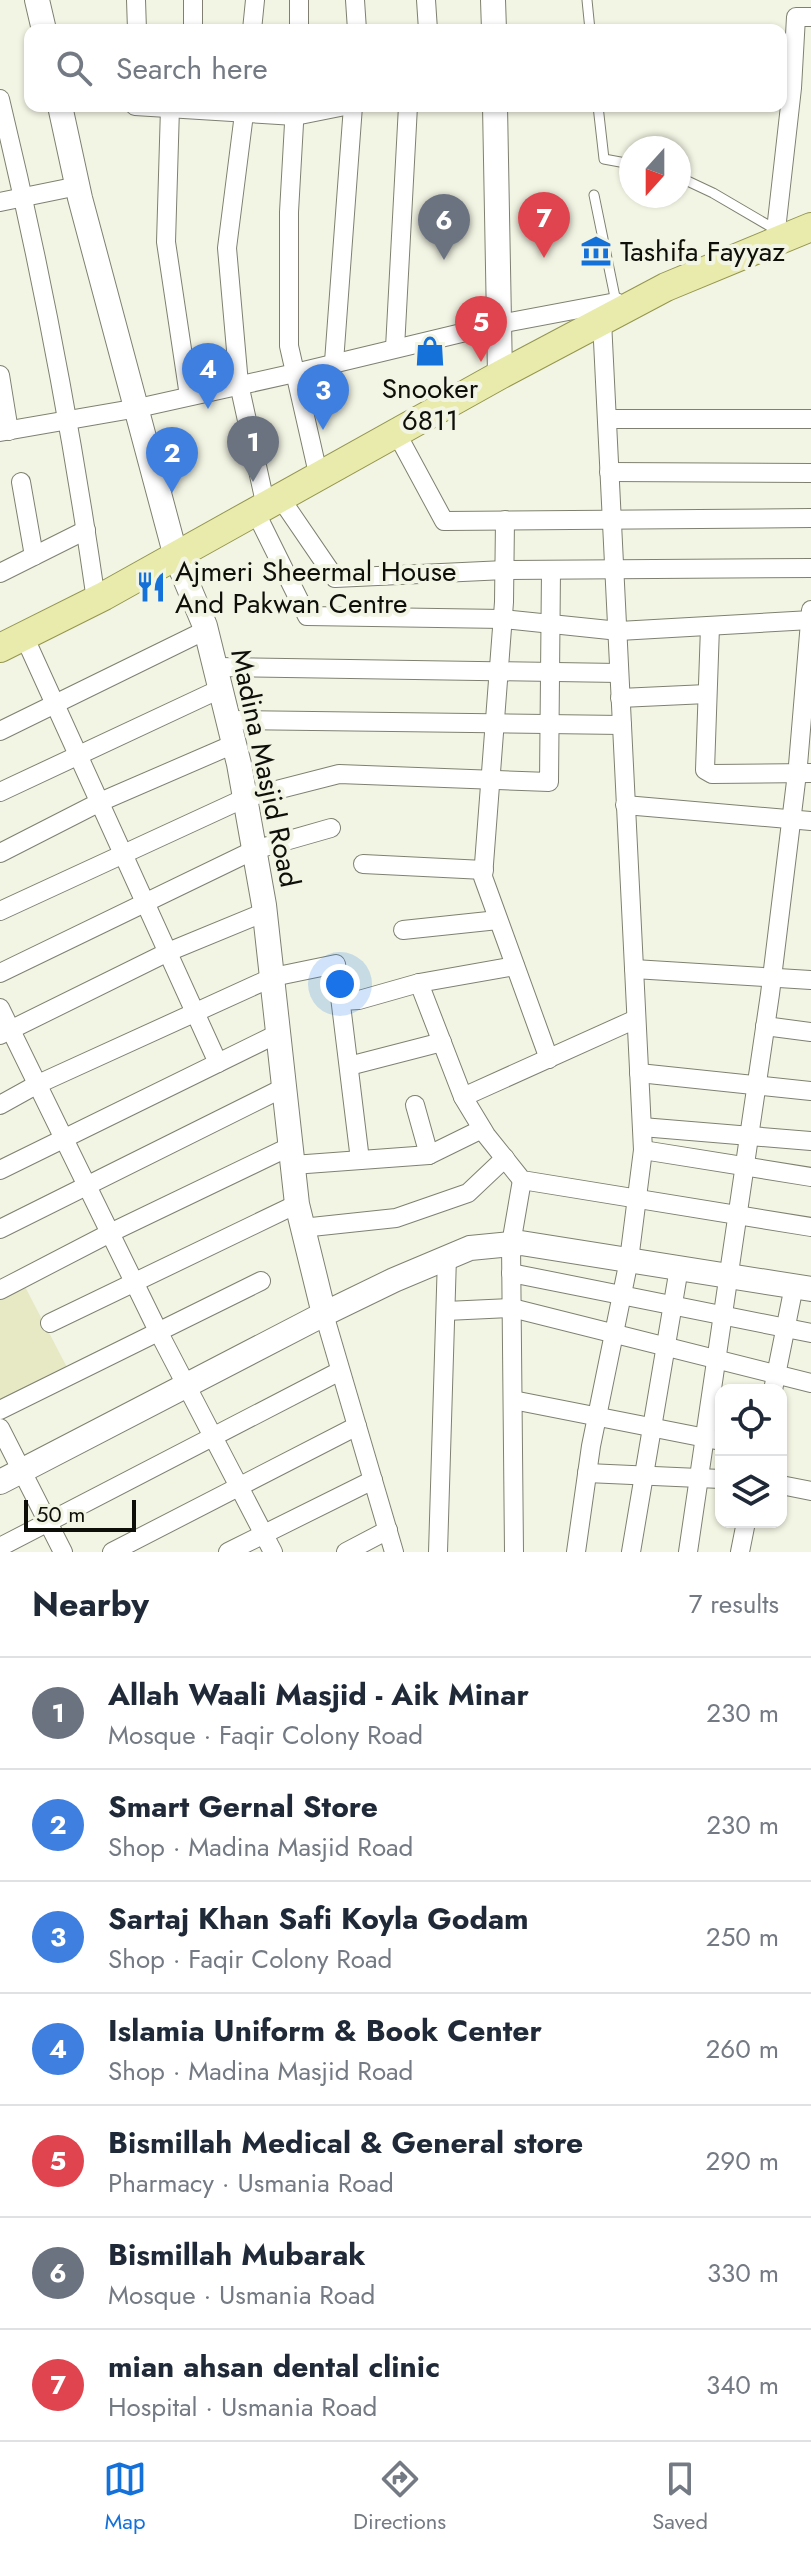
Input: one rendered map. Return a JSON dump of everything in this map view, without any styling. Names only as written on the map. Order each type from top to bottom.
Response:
[{"type":"main road","points":[[12,642],[268,507],[612,312],[792,231]]},
{"type":"street","points":[[37,0],[43,24]]},
{"type":"street","points":[[136,0],[137,24]]},
{"type":"street","points":[[193,0],[193,24]]},
{"type":"street","points":[[253,24],[255,0]]},
{"type":"street","points":[[299,0],[299,24]]},
{"type":"street","points":[[355,0],[357,24]]},
{"type":"street","points":[[426,0],[428,24]]},
{"type":"street","points":[[493,0],[494,24]]},
{"type":"street","points":[[792,231],[795,88],[801,11]]},
{"type":"street","points":[[0,99],[24,197],[68,420],[96,600]]},
{"type":"street","name":"Madina Masjid Road","points":[[61,112],[176,557],[206,630],[234,744],[265,912],[299,1216],[324,1314]]},
{"type":"street","points":[[170,112],[166,242],[189,396]]},
{"type":"street","points":[[244,112],[227,248],[239,384],[268,507],[307,616],[503,619],[619,631],[811,620]]},
{"type":"street","points":[[295,112],[288,283],[289,346],[319,478]]},
{"type":"street","points":[[334,362],[353,112]]},
{"type":"street","points":[[395,348],[408,112]]},
{"type":"street","points":[[495,112],[500,375]]},
{"type":"street","points":[[0,202],[78,186]]},
{"type":"street","points":[[0,375],[5,432],[138,408],[499,324],[612,312],[607,419],[643,1150],[629,1260],[597,1417],[576,1552]]},
{"type":"street","points":[[607,419],[811,419]]},
{"type":"street","points":[[397,434],[444,521],[811,518]]},
{"type":"street","points":[[609,472],[811,473]]},
{"type":"street","points":[[21,482],[34,556]]},
{"type":"street","points":[[268,507],[335,578],[505,570],[811,568]]},
{"type":"street","points":[[505,520],[503,619],[483,877],[549,1059]]},
{"type":"street","points":[[0,573],[86,530]]},
{"type":"street","points":[[0,911],[245,798],[339,774],[549,782],[551,570]]},
{"type":"street","points":[[688,1552],[699,1478],[713,1439],[716,1359],[722,1315],[772,977],[791,819],[804,773],[811,610]]},
{"type":"street","points":[[710,627],[705,770],[712,774],[804,773]]},
{"type":"street","points":[[0,731],[206,630]]},
{"type":"street","points":[[12,642],[55,702],[218,1063]]},
{"type":"street","points":[[0,792],[78,754],[218,678],[499,671],[619,673]]},
{"type":"street","points":[[620,698],[707,694]]},
{"type":"street","points":[[228,720],[622,725]]},
{"type":"street","points":[[0,853],[100,802],[234,744]]},
{"type":"street","points":[[625,805],[811,821]]},
{"type":"street","points":[[0,973],[254,850],[331,828]]},
{"type":"street","points":[[363,864],[484,870]]},
{"type":"street","points":[[5,1033],[168,952],[265,912]]},
{"type":"street","points":[[403,930],[498,920]]},
{"type":"street","points":[[0,1105],[36,1085],[273,977],[336,964],[360,1160]]},
{"type":"street","points":[[341,1001],[359,1000],[419,983],[515,966]]},
{"type":"street","points":[[634,969],[811,980]]},
{"type":"street","points":[[419,983],[463,1097],[482,1129],[522,1180],[811,1227]]},
{"type":"street","points":[[0,1008],[5,1033],[36,1085],[158,1331],[273,1552]]},
{"type":"street","points":[[463,1097],[636,1019]]},
{"type":"street","points":[[765,1026],[811,1032]]},
{"type":"street","points":[[0,1170],[279,1033]]},
{"type":"street","points":[[349,1066],[442,1042]]},
{"type":"street","points":[[639,1073],[811,1091]]},
{"type":"street","points":[[0,1229],[285,1087]]},
{"type":"street","points":[[415,1105],[429,1155]]},
{"type":"street","points":[[642,1127],[811,1141]]},
{"type":"street","points":[[0,1290],[110,1233],[292,1156],[360,1160],[429,1155],[482,1129]]},
{"type":"street","points":[[643,1150],[811,1177]]},
{"type":"street","points":[[50,1323],[134,1282],[299,1216],[396,1218],[468,1193],[505,1158]]},
{"type":"street","points":[[514,1552],[511,1244],[522,1180]]},
{"type":"street","points":[[11,1476],[324,1314],[470,1248],[521,1243],[802,1288],[786,1328],[774,1382]]},
{"type":"street","points":[[438,1552],[447,1257]]},
{"type":"street","points":[[631,1552],[679,1268]]},
{"type":"street","points":[[511,1273],[811,1333]]},
{"type":"street","points":[[0,1410],[261,1281]]},
{"type":"street","points":[[446,1311],[512,1308],[716,1359],[774,1382],[811,1383]]},
{"type":"street","points":[[324,1314],[394,1552]]},
{"type":"street","points":[[0,1547],[340,1371]]},
{"type":"street","points":[[513,1400],[713,1439]]},
{"type":"street","points":[[112,1552],[357,1426]]},
{"type":"street","points":[[0,1428],[11,1476],[48,1522],[63,1552]]},
{"type":"street","points":[[587,1473],[715,1479]]},
{"type":"street","points":[[228,1552],[373,1480]]},
{"type":"street","points":[[787,1486],[811,1491]]},
{"type":"street","points":[[740,1552],[745,1528]]},
{"type":"street","points":[[346,1552],[388,1530]]},
{"type":"lane","points":[[587,0],[589,24]]},
{"type":"lane","points":[[599,112],[604,159],[619,162]]},
{"type":"lane","points":[[691,183],[792,231]]},
{"type":"lane","points":[[594,195],[612,312]]},
{"type":"green space","points":[[21,1279],[71,1375],[0,1410],[0,1290]]},
{"type":"place","name":"Tashifa Fayyaz","points":[[596,251]]},
{"type":"place","name":"mian ahsan dental clinic","points":[[544,258]]},
{"type":"place","name":"Bismillah Mubarak","points":[[444,260]]},
{"type":"place","name":"Snooker 6811","points":[[430,351]]},
{"type":"place","name":"Bismillah Medical & General store","points":[[481,362]]},
{"type":"place","name":"Islamia Uniform & Book Center","points":[[208,409]]},
{"type":"place","name":"Sartaj Khan Safi Koyla Godam","points":[[323,430]]},
{"type":"place","name":"Allah Waali Masjid - Aik Minar","points":[[253,482]]},
{"type":"place","name":"Smart Gernal Store","points":[[172,493]]},
{"type":"place","name":"Ajmeri Sheermal House And Pakwan Centre","points":[[151,587]]}]
